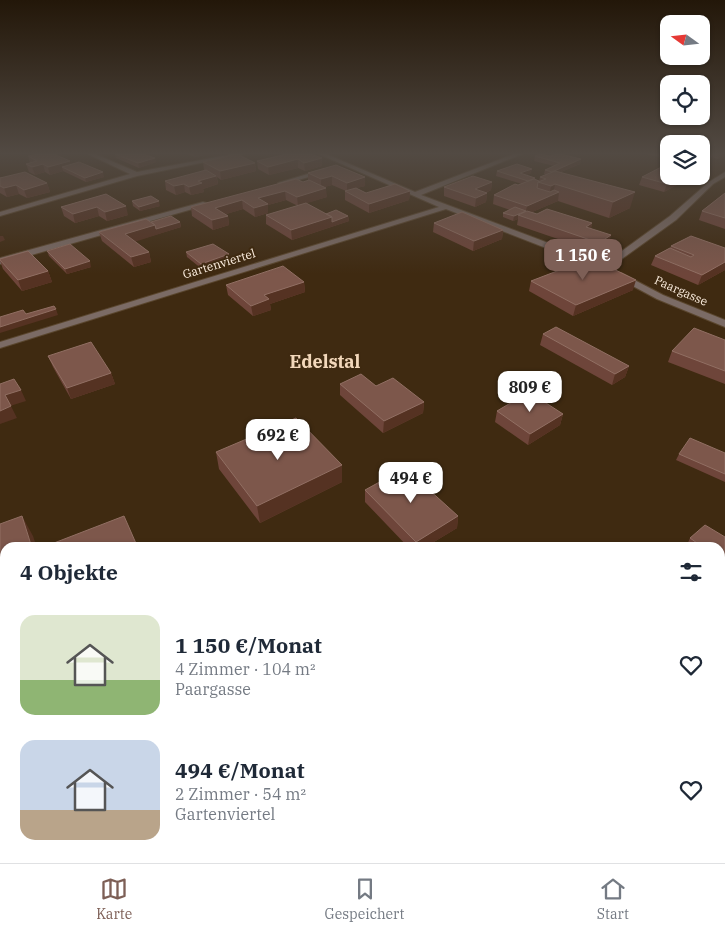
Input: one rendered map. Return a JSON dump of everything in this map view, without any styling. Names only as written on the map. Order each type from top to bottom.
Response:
[{"type":"street","points":[[0,214],[67,194]]},
{"type":"street","points":[[605,268],[672,218],[698,194]]},
{"type":"street","name":"Paargasse","points":[[415,195],[605,268],[660,297],[725,324]]},
{"type":"street","points":[[0,261],[216,201]]},
{"type":"street","name":"Gartenviertel","points":[[0,345],[444,207]]},
{"type":"building","points":[[105,194],[126,206],[105,212],[97,207],[73,214],[61,207]]},
{"type":"building","points":[[239,194],[272,194],[258,198],[268,204],[254,208],[242,200],[215,208],[228,216],[212,220],[191,207]]},
{"type":"building","points":[[292,194],[306,194],[297,197]]},
{"type":"building","points":[[351,194],[400,194],[369,204]]},
{"type":"building","points":[[465,194],[484,194],[476,198]]},
{"type":"building","points":[[495,194],[554,194],[527,206],[494,195]]},
{"type":"building","points":[[588,194],[630,194],[613,202]]},
{"type":"building","points":[[723,194],[725,194],[725,218],[702,211]]},
{"type":"building","points":[[151,196],[159,201],[139,207],[132,201]]},
{"type":"building","points":[[306,203],[332,217],[291,230],[266,215]]},
{"type":"building","points":[[515,207],[526,211],[514,216],[503,213]]},
{"type":"building","points":[[547,209],[592,223],[586,227],[611,235],[599,243],[518,215],[527,211],[537,214]]},
{"type":"building","points":[[336,210],[348,216],[332,222],[332,217],[326,214]]},
{"type":"building","points":[[462,212],[503,230],[474,241],[434,223]]},
{"type":"building","points":[[171,216],[180,222],[156,229],[155,225],[151,222]]},
{"type":"building","points":[[146,219],[155,225],[125,234],[149,252],[131,257],[99,232]]},
{"type":"building","points":[[691,236],[725,248],[725,262],[702,275],[655,256],[670,248],[691,257],[694,255],[671,246]]},
{"type":"building","points":[[70,244],[90,261],[65,269],[47,251]]},
{"type":"building","points":[[213,244],[229,254],[201,264],[186,252]]},
{"type":"building","points":[[28,251],[48,271],[18,280],[0,259]]},
{"type":"building","points":[[591,258],[636,280],[576,305],[531,281]]},
{"type":"building","points":[[283,266],[304,282],[264,295],[269,299],[251,306],[226,285]]},
{"type":"building","points":[[54,306],[56,309],[0,327],[0,317],[23,310],[26,314]]},
{"type":"building","points":[[556,327],[629,366],[615,374],[543,334]]},
{"type":"building","points":[[694,328],[725,340],[725,371],[672,351]]},
{"type":"building","points":[[91,342],[111,373],[67,388],[48,356]]},
{"type":"building","points":[[361,374],[376,386],[393,378],[424,402],[384,421],[340,384]]},
{"type":"building","points":[[14,379],[21,390],[5,395],[11,406],[0,411],[0,384]]},
{"type":"building","points":[[529,392],[563,414],[530,434],[497,411]]},
{"type":"building","points":[[296,418],[342,465],[257,506],[216,452]]},
{"type":"building","points":[[690,438],[725,453],[725,474],[679,454]]},
{"type":"building","points":[[405,468],[458,516],[416,542],[365,490]]},
{"type":"building","points":[[22,516],[30,542],[0,542],[0,524]]},
{"type":"building","points":[[124,516],[135,542],[57,542]]},
{"type":"building","points":[[705,525],[725,537],[725,542],[696,542],[690,538]]},
{"type":"district","name":"Edelstal","points":[[325,362]]}]
